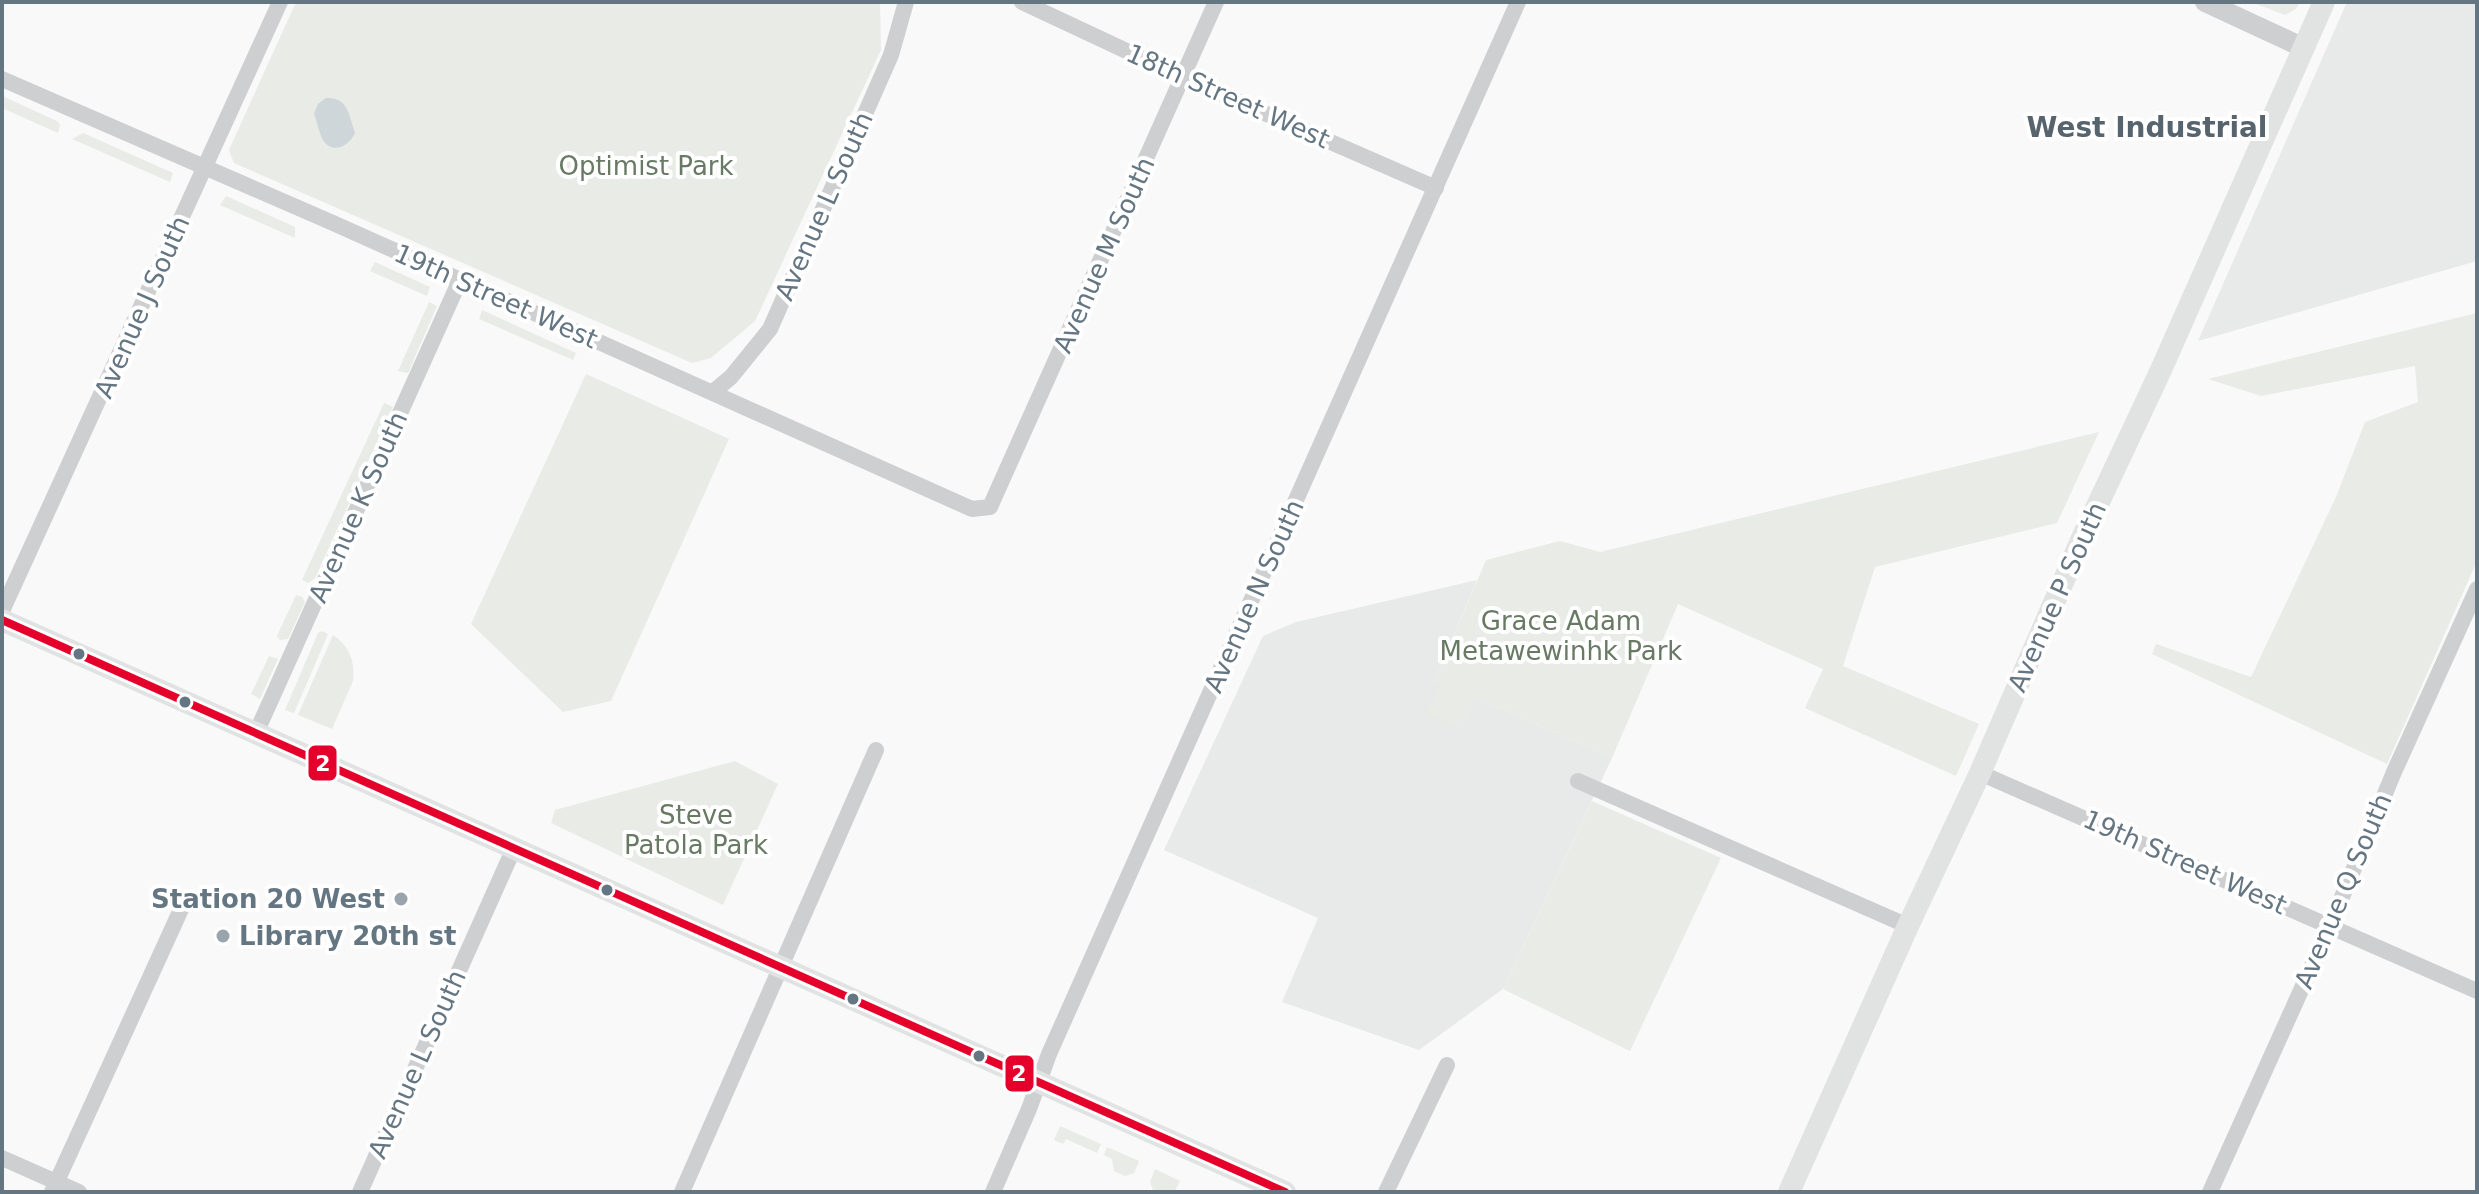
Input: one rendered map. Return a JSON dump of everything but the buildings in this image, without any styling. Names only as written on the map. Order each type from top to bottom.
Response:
[{"type":"main road","name":"Avenue P South","points":[[1789,1192],[2324,2]]},
{"type":"main road","points":[[2,620],[1285,1192]]},
{"type":"street","name":"Avenue J South","points":[[2,611],[280,2]]},
{"type":"street","name":"Avenue L South","points":[[713,392],[731,377],[770,329],[891,55],[906,2]]},
{"type":"street","name":"18th Street West","points":[[1022,2],[1182,77],[1436,188]]},
{"type":"street","name":"Avenue M South","points":[[990,507],[1216,2]]},
{"type":"street","name":"Avenue N South","points":[[993,1192],[1049,1054],[1518,2]]},
{"type":"street","points":[[2205,2],[2304,48]]},
{"type":"street","name":"19th Street West","points":[[2,79],[972,509],[990,507]]},
{"type":"street","name":"Avenue K South","points":[[256,733],[460,280]]},
{"type":"street","name":"Avenue Q South","points":[[2210,1192],[2477,589]]},
{"type":"street","points":[[682,1192],[876,750]]},
{"type":"street","name":"19th Street West","points":[[1980,773],[2477,991]]},
{"type":"street","points":[[1578,781],[1908,926]]},
{"type":"street","name":"Avenue L South","points":[[360,1192],[514,848]]},
{"type":"street","points":[[54,1187],[183,905]]},
{"type":"street","points":[[1386,1192],[1447,1065]]},
{"type":"street","points":[[2,1158],[54,1187],[79,1192]]},
{"type":"shaded area","points":[[2347,2],[2477,2],[2477,261],[2198,341]]},
{"type":"shaded area","points":[[326,98],[343,104],[355,133],[349,142],[336,148],[323,140],[314,114],[318,104]]},
{"type":"shaded area","points":[[1477,580],[1435,680],[1612,758],[1503,989],[1419,1050],[1282,1002],[1318,918],[1164,850],[1263,636],[1296,622]]},
{"type":"green space","name":"Optimist Park","points":[[296,2],[880,2],[881,50],[755,321],[711,358],[692,363],[234,163],[229,150]]},
{"type":"green space","points":[[2251,2],[2300,2],[2296,9],[2285,15]]},
{"type":"green space","points":[[2,96],[57,121],[60,125],[58,133],[2,108]]},
{"type":"green space","points":[[83,133],[173,173],[170,182],[72,139]]},
{"type":"green space","points":[[226,196],[295,227],[295,238],[220,205]]},
{"type":"green space","points":[[375,262],[430,287],[427,296],[370,271]]},
{"type":"green space","points":[[429,302],[437,306],[408,373],[398,371]]},
{"type":"green space","points":[[482,310],[576,353],[573,360],[479,319]]},
{"type":"green space","points":[[2477,313],[2477,561],[2387,764],[2152,654],[2156,644],[2251,677],[2336,497],[2365,422],[2418,402],[2415,366],[2261,396],[2208,379]]},
{"type":"green space","points":[[586,374],[729,439],[611,701],[563,712],[471,624]]},
{"type":"green space","points":[[384,403],[393,407],[315,578],[308,583],[302,580]]},
{"type":"green space","name":"Grace Adam Metawewinhk Park","points":[[2099,432],[2057,523],[1875,567],[1843,666],[1979,724],[1956,776],[1805,708],[1823,669],[1678,604],[1612,758],[1476,698],[1461,730],[1427,714],[1441,683],[1435,680],[1486,560],[1560,541],[1600,552]]},
{"type":"green space","points":[[296,595],[305,602],[288,639],[280,640],[277,636]]},
{"type":"green space","points":[[318,633],[328,634],[294,713],[285,710]]},
{"type":"green space","points":[[333,635],[347,650],[352,661],[353,681],[332,729],[298,715]]},
{"type":"green space","points":[[269,656],[278,659],[260,699],[251,694]]},
{"type":"green space","name":"Steve Patola Park","points":[[735,761],[778,784],[723,905],[551,823],[555,810]]},
{"type":"green space","points":[[1592,801],[1721,858],[1630,1051],[1503,989]]},
{"type":"green space","points":[[1060,1126],[1101,1144],[1097,1153],[1066,1139],[1063,1144],[1054,1140]]},
{"type":"green space","points":[[1107,1147],[1139,1161],[1134,1173],[1125,1176],[1114,1171],[1112,1159],[1104,1155]]},
{"type":"green space","points":[[1155,1169],[1180,1181],[1175,1191],[1153,1190],[1150,1182]]},
{"type":"transit line","name":"2","points":[[2,620],[1285,1192]]},
{"type":"place","name":"Station 20 West","points":[[401,899]]},
{"type":"place","name":"Library 20th st","points":[[223,936]]},
{"type":"district","name":"West Industrial","points":[[2147,127]]}]
